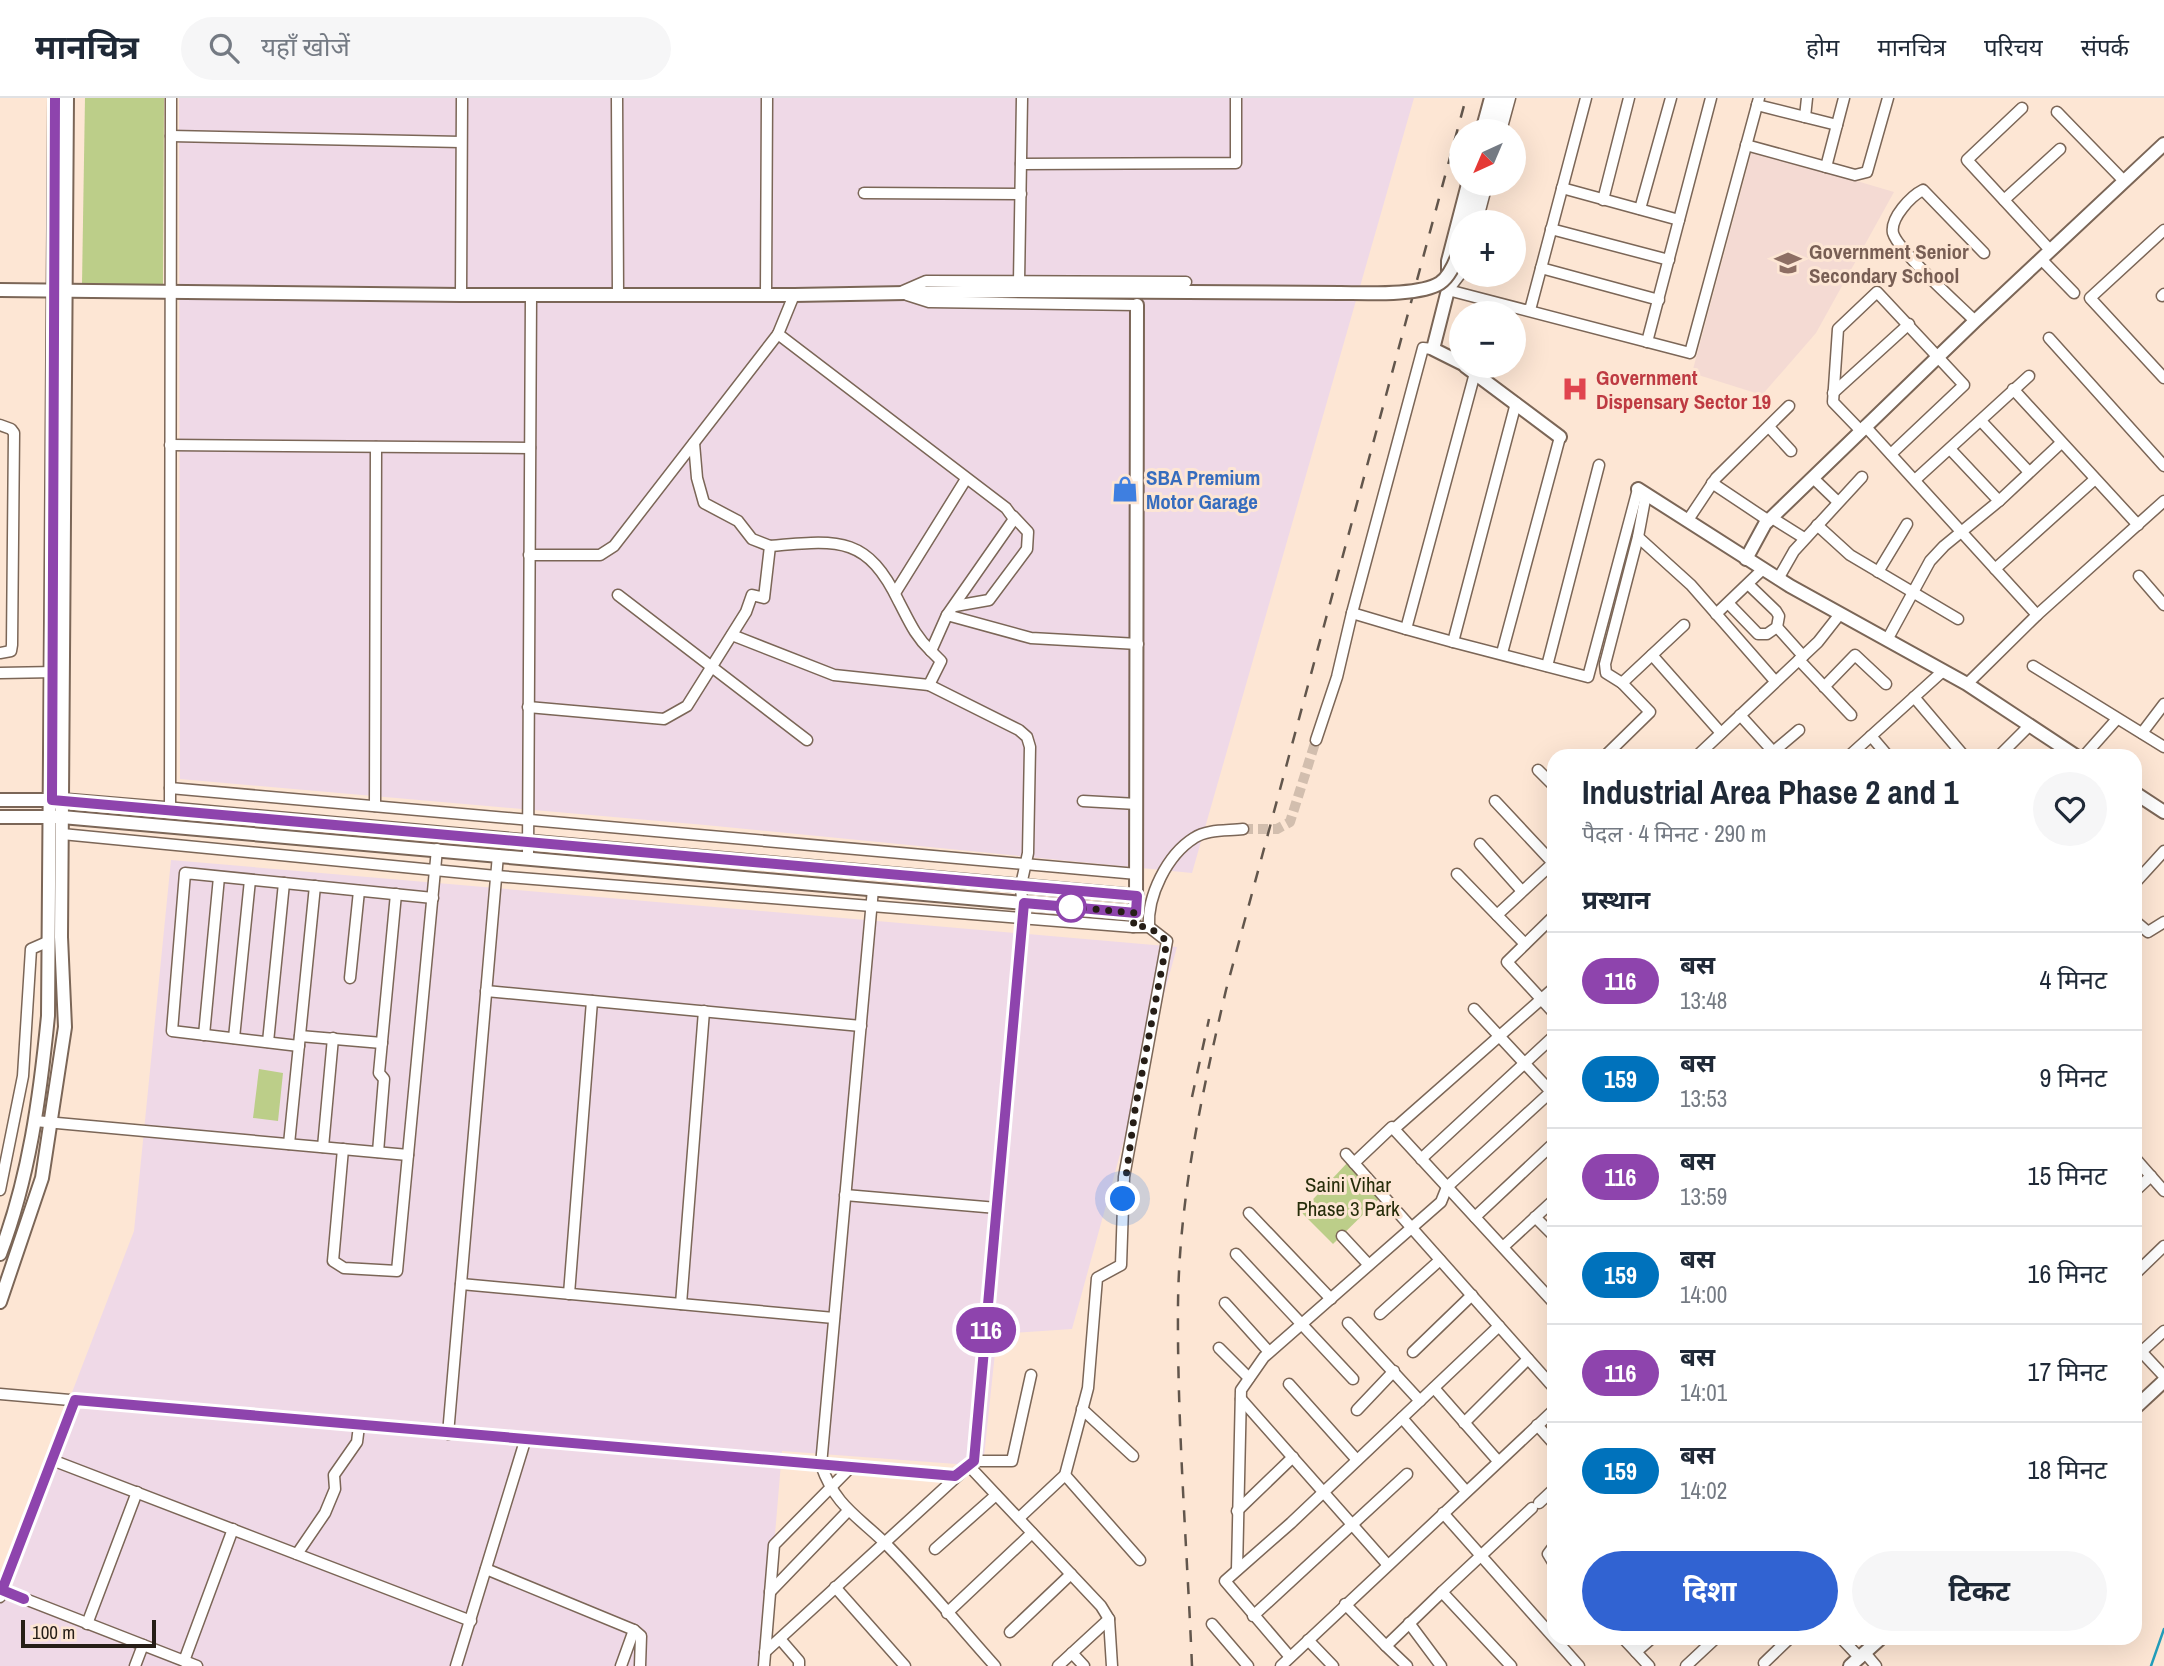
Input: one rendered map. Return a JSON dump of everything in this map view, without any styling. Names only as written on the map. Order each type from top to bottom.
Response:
[{"type":"street","points":[[55,98],[60,290]]},
{"type":"street","points":[[0,1254],[25,1176],[36,1121],[48,1016],[47,942],[57,817],[60,290],[67,98]]},
{"type":"street","points":[[170,809],[171,98]]},
{"type":"street","points":[[461,295],[462,98]]},
{"type":"street","points":[[617,98],[618,295]]},
{"type":"street","points":[[766,295],[767,98]]},
{"type":"street","points":[[1019,282],[1022,98]]},
{"type":"street","points":[[1021,164],[1236,163],[1236,98]]},
{"type":"street","points":[[1485,119],[1491,98]]},
{"type":"street","points":[[1495,119],[1501,98]]},
{"type":"street","points":[[1504,119],[1510,98]]},
{"type":"street","points":[[1530,310],[1586,98]]},
{"type":"street","points":[[1603,200],[1629,98]]},
{"type":"street","points":[[1640,209],[1671,98]]},
{"type":"street","points":[[1647,342],[1711,98]]},
{"type":"street","points":[[1805,117],[1807,98]]},
{"type":"street","points":[[1826,167],[1844,98]]},
{"type":"street","points":[[1746,145],[1855,175],[1867,172],[1888,98]]},
{"type":"street","points":[[1448,290],[1690,353],[1758,101],[1837,125]]},
{"type":"street","points":[[2022,108],[1967,160],[2004,200],[2074,293]]},
{"type":"street","points":[[2057,112],[2124,181]]},
{"type":"street","points":[[171,136],[461,142]]},
{"type":"street","points":[[1746,559],[1770,519],[1937,357],[2164,144]]},
{"type":"street","points":[[2004,200],[2060,149]]},
{"type":"street","points":[[1562,188],[1679,220]]},
{"type":"street","points":[[1975,321],[1908,254],[1894,235],[1893,228],[1906,203],[1923,190],[1984,253]]},
{"type":"street","points":[[864,192],[1021,194]]},
{"type":"street","points":[[1433,349],[1448,290],[1448,261],[1465,196]]},
{"type":"street","points":[[1551,229],[1669,260]]},
{"type":"street","points":[[2164,230],[2090,298],[2164,378]]},
{"type":"street","points":[[1541,268],[1658,300]]},
{"type":"street","points":[[0,290],[461,295],[1340,293],[1426,288],[1440,283],[1449,272]]},
{"type":"street","points":[[899,293],[926,281],[1186,282]]},
{"type":"street","points":[[1891,454],[1964,385],[1877,292],[1838,329],[1833,402],[1891,454],[2037,615]]},
{"type":"street","points":[[899,293],[929,302],[1136,305],[1137,896],[1133,926]]},
{"type":"street","points":[[528,857],[531,295]]},
{"type":"street","points":[[529,555],[600,555],[607,551],[778,334],[794,295]]},
{"type":"street","points":[[1833,393],[1909,324]]},
{"type":"street","points":[[778,334],[1013,516],[1028,532],[1027,549],[989,600],[955,606]]},
{"type":"street","points":[[2049,338],[2164,466]]},
{"type":"street","points":[[1316,740],[1423,348],[1433,349],[1449,357]]},
{"type":"street","points":[[1915,480],[2029,376]]},
{"type":"street","points":[[1406,629],[1464,378]]},
{"type":"street","points":[[1482,378],[1560,437],[1502,653]]},
{"type":"street","points":[[2013,389],[2138,525]]},
{"type":"street","points":[[1453,642],[1516,403]]},
{"type":"street","points":[[1688,520],[1712,483],[1789,406]]},
{"type":"street","points":[[1981,421],[2029,472]]},
{"type":"street","points":[[0,425],[14,433],[12,645],[11,651],[0,653]]},
{"type":"street","points":[[1769,427],[1791,451]]},
{"type":"street","points":[[694,443],[697,478],[704,503],[738,521],[752,539],[770,546],[833,544],[863,551],[884,570],[915,637],[941,661],[929,685]]},
{"type":"street","points":[[1887,640],[1930,561],[1954,535],[1962,532],[1999,501],[2060,443]]},
{"type":"street","points":[[170,445],[530,448]]},
{"type":"street","points":[[375,806],[376,447]]},
{"type":"street","points":[[1950,449],[1999,501]]},
{"type":"street","points":[[1547,666],[1599,465]]},
{"type":"street","points":[[1778,579],[1804,538],[1862,477]]},
{"type":"street","points":[[1813,478],[1838,502]]},
{"type":"street","points":[[895,593],[966,480]]},
{"type":"street","points":[[1995,569],[2094,480]]},
{"type":"street","points":[[1712,483],[1804,538]]},
{"type":"street","points":[[1352,613],[1588,677],[1642,492]]},
{"type":"street","points":[[1642,492],[1778,579],[1967,684],[2066,749]]},
{"type":"street","points":[[1612,749],[1650,712],[1622,683],[1606,673],[1605,664],[1638,537],[1642,492]]},
{"type":"street","points":[[1967,684],[2037,615],[2164,501]]},
{"type":"street","points":[[0,503],[13,503]]},
{"type":"street","points":[[931,651],[947,615],[1005,535],[1013,516]]},
{"type":"street","points":[[1878,572],[1908,524]]},
{"type":"street","points":[[1817,525],[1850,555],[1958,619]]},
{"type":"street","points":[[1638,537],[1662,556],[1775,681]]},
{"type":"street","points":[[528,707],[664,719],[687,706],[746,612],[752,595],[764,598],[770,546]]},
{"type":"street","points":[[1716,614],[1749,586],[1763,569]]},
{"type":"street","points":[[2139,576],[2164,605]]},
{"type":"street","points":[[0,583],[13,583]]},
{"type":"street","points":[[1729,604],[1758,634],[1767,634],[1777,627],[1779,616],[1776,611],[1749,586]]},
{"type":"street","points":[[618,595],[807,740]]},
{"type":"street","points":[[1704,749],[1801,658],[1840,614]]},
{"type":"street","points":[[947,615],[1031,638],[1138,644]]},
{"type":"street","points":[[1622,683],[1684,625]]},
{"type":"street","points":[[1777,627],[1824,687],[1851,715]]},
{"type":"street","points":[[732,635],[834,675],[929,685],[1027,737],[1030,747],[1028,853],[1021,885],[1023,918],[971,1464],[1109,1619],[1112,1666]]},
{"type":"street","points":[[1652,655],[1720,733]]},
{"type":"street","points":[[1824,687],[1855,655],[1886,684]]},
{"type":"street","points":[[2034,666],[2116,720],[2164,747]]},
{"type":"street","points":[[1857,749],[1943,671]]},
{"type":"street","points":[[0,673],[57,672]]},
{"type":"street","points":[[1914,697],[1958,749]]},
{"type":"street","points":[[2142,733],[2164,704]]},
{"type":"street","points":[[1740,715],[1771,749]]},
{"type":"street","points":[[2090,749],[2116,720]]},
{"type":"street","points":[[2006,749],[2030,724]]},
{"type":"street","points":[[1780,749],[1799,730]]},
{"type":"street","points":[[1871,736],[1882,749]]},
{"type":"street","points":[[1538,770],[1547,779]]},
{"type":"street","points":[[170,788],[1137,874]]},
{"type":"street","points":[[2142,798],[2164,812]]},
{"type":"street","points":[[0,800],[57,800],[170,809],[1151,896]]},
{"type":"street","points":[[1495,801],[1547,857]]},
{"type":"street","points":[[1083,802],[1137,804]]},
{"type":"street","points":[[0,817],[57,817],[437,849],[1136,913]]},
{"type":"street","points":[[0,1302],[42,1178],[65,1027],[62,834],[57,817]]},
{"type":"street","points":[[1149,927],[1151,896],[1183,848],[1196,836],[1243,829]]},
{"type":"street","points":[[62,834],[496,876],[1149,927],[1167,941],[1164,970],[1124,1177],[1121,1265],[1097,1278],[1089,1382],[1065,1475],[1019,1518]]},
{"type":"street","points":[[1480,844],[1521,890]]},
{"type":"street","points":[[344,1149],[333,1261],[344,1268],[397,1271],[437,849]]},
{"type":"street","points":[[448,1434],[498,855]]},
{"type":"street","points":[[2142,877],[2162,858]]},
{"type":"street","points":[[1497,915],[1521,890],[1547,869]]},
{"type":"street","points":[[382,1043],[333,1038],[268,1042],[173,1031],[185,873],[433,898]]},
{"type":"street","points":[[1457,874],[1525,944]]},
{"type":"street","points":[[204,1035],[219,877]]},
{"type":"street","points":[[234,1038],[250,880]]},
{"type":"street","points":[[268,1042],[284,883]]},
{"type":"street","points":[[289,1144],[315,886]]},
{"type":"street","points":[[873,889],[821,1465],[829,1489],[847,1512],[883,1542],[995,1666]]},
{"type":"street","points":[[350,978],[359,891]]},
{"type":"street","points":[[378,1152],[384,1079],[379,1073],[396,894]]},
{"type":"street","points":[[2142,927],[2148,932],[2164,922]]},
{"type":"street","points":[[1547,923],[1507,962],[1547,1005]]},
{"type":"street","points":[[0,1190],[23,1076],[31,949],[47,942]]},
{"type":"street","points":[[486,991],[861,1026]]},
{"type":"street","points":[[1354,1163],[1547,995]]},
{"type":"street","points":[[569,1294],[592,1001]]},
{"type":"street","points":[[1474,1009],[1547,1086]]},
{"type":"street","points":[[681,1304],[704,1011]]},
{"type":"street","points":[[323,1147],[333,1038]]},
{"type":"street","points":[[1421,1159],[1547,1044]]},
{"type":"street","points":[[1237,1570],[1238,1418],[1241,1390],[1269,1353],[1410,1226],[1441,1202],[1447,1187],[1547,1097]]},
{"type":"street","points":[[36,1121],[408,1155]]},
{"type":"street","points":[[1394,1129],[1547,1295]]},
{"type":"street","points":[[1475,1217],[1547,1150]]},
{"type":"street","points":[[1346,1154],[1547,1380]]},
{"type":"street","points":[[2142,1166],[2164,1191]]},
{"type":"street","points":[[2142,1185],[2151,1177]]},
{"type":"street","points":[[845,1195],[997,1208]]},
{"type":"street","points":[[1503,1247],[1547,1206]]},
{"type":"street","points":[[1250,1213],[1331,1299]]},
{"type":"street","points":[[1535,1217],[1547,1229]]},
{"type":"street","points":[[1342,1236],[1368,1265]]},
{"type":"street","points":[[2142,1267],[2164,1247]]},
{"type":"street","points":[[1236,1254],[1353,1379]]},
{"type":"street","points":[[1380,1314],[1440,1260]]},
{"type":"street","points":[[461,1284],[834,1318]]},
{"type":"street","points":[[1413,1352],[1472,1294]]},
{"type":"street","points":[[1225,1303],[1269,1353]]},
{"type":"street","points":[[1348,1323],[1420,1401]]},
{"type":"street","points":[[1290,1657],[1225,1581],[1324,1492],[1499,1326]]},
{"type":"street","points":[[2142,1345],[2164,1331]]},
{"type":"street","points":[[1219,1348],[1249,1378]]},
{"type":"street","points":[[2142,1353],[2164,1379],[2142,1401]]},
{"type":"street","points":[[1464,1423],[1528,1359]]},
{"type":"street","points":[[1357,1410],[1394,1371]]},
{"type":"street","points":[[765,1652],[955,1476],[971,1464],[1012,1461],[1031,1375]]},
{"type":"street","points":[[1289,1384],[1356,1460]]},
{"type":"street","points":[[1434,1388],[1498,1461]]},
{"type":"street","points":[[0,1394],[955,1476]]},
{"type":"street","points":[[1241,1399],[1387,1564]]},
{"type":"street","points":[[75,1400],[1,1593],[197,1666]]},
{"type":"street","points":[[1082,1409],[1133,1456]]},
{"type":"street","points":[[1281,1666],[1465,1490],[1547,1416]]},
{"type":"street","points":[[1402,1418],[1465,1490]]},
{"type":"street","points":[[1537,1425],[1547,1436]]},
{"type":"street","points":[[297,1554],[325,1513],[335,1489],[334,1475],[357,1442],[359,1426]]},
{"type":"street","points":[[456,1666],[525,1440]]},
{"type":"street","points":[[1237,1511],[1293,1457]]},
{"type":"street","points":[[52,1460],[471,1620]]},
{"type":"street","points":[[764,1666],[774,1545],[850,1468]]},
{"type":"street","points":[[1253,1616],[1407,1474]]},
{"type":"street","points":[[1065,1475],[1140,1560]]},
{"type":"street","points":[[87,1623],[137,1492]]},
{"type":"street","points":[[935,1549],[996,1495]]},
{"type":"street","points":[[1386,1646],[1547,1495]]},
{"type":"street","points":[[770,1592],[847,1512]]},
{"type":"street","points":[[1443,1513],[1547,1631]]},
{"type":"street","points":[[184,1661],[233,1529]]},
{"type":"street","points":[[947,1613],[1032,1533]]},
{"type":"street","points":[[486,1569],[634,1630],[641,1636],[640,1666]]},
{"type":"street","points":[[1010,1632],[1071,1574]]},
{"type":"street","points":[[835,1587],[905,1666]]},
{"type":"street","points":[[1442,1592],[1511,1666]]},
{"type":"street","points":[[1345,1604],[1407,1666]]},
{"type":"street","points":[[1058,1666],[1109,1619]]},
{"type":"street","points":[[1409,1623],[1441,1666]]},
{"type":"street","points":[[1212,1624],[1248,1666]]},
{"type":"street","points":[[621,1666],[634,1630]]},
{"type":"street","points":[[780,1640],[801,1664]]},
{"type":"street","points":[[1308,1640],[1333,1666]]},
{"type":"street","points":[[135,1666],[143,1645]]},
{"type":"street","points":[[1560,1645],[1579,1666]]},
{"type":"street","points":[[1630,1645],[1649,1666]]},
{"type":"street","points":[[1636,1652],[1644,1645]]},
{"type":"street","points":[[1686,1666],[1708,1645]]},
{"type":"street","points":[[1764,1662],[1782,1645]]},
{"type":"street","points":[[1847,1645],[1858,1659],[1876,1666]]},
{"type":"street","points":[[1858,1659],[1873,1645]]},
{"type":"street","points":[[1072,1653],[1083,1666]]},
{"type":"street","points":[[888,1666],[897,1657]]},
{"type":"shaded area","points":[[179,98],[1414,98],[1192,873],[705,825],[180,779]]},
{"type":"shaded area","name":"Government Senior Secondary School","points":[[1752,150],[1894,192],[1816,333],[1762,395],[1692,373]]},
{"type":"shaded area","points":[[171,860],[1177,947],[1072,1329],[997,1334],[983,1466],[782,1451],[764,1666],[0,1666],[0,1580],[134,1231]]},
{"type":"green space","points":[[85,98],[164,98],[163,286],[82,284]]},
{"type":"green space","points":[[259,1069],[283,1073],[278,1121],[253,1118]]},
{"type":"green space","name":"Saini Vihar Phase 3 Park","points":[[1348,1162],[1380,1198],[1333,1244],[1301,1212]]},
{"type":"waterway","points":[[2151,1666],[2164,1629]]},
{"type":"tunnel","points":[[1243,829],[1277,829],[1290,822],[1316,740]]},
{"type":"railway","points":[[1192,1666],[1181,1440],[1178,1305],[1179,1265],[1193,1146],[1226,990],[1466,98]]},
{"type":"railway","points":[[1192,1097],[1209,1019]]},
{"type":"bus line","name":"116","points":[[24,1599],[2,1590],[75,1400],[955,1476],[974,1461],[1024,903],[1136,913],[1137,896],[52,800],[55,98]]},
{"type":"place","name":"Government Senior Secondary School","points":[[1788,263]]},
{"type":"place","name":"Government Dispensary Sector 19","points":[[1575,389]]},
{"type":"place","name":"SBA Premium Motor Garage","points":[[1125,489]]},
{"type":"route","points":[[1071,907],[1136,913],[1133,926],[1149,927],[1167,941],[1164,970],[1135,1110],[1123,1199]]}]
